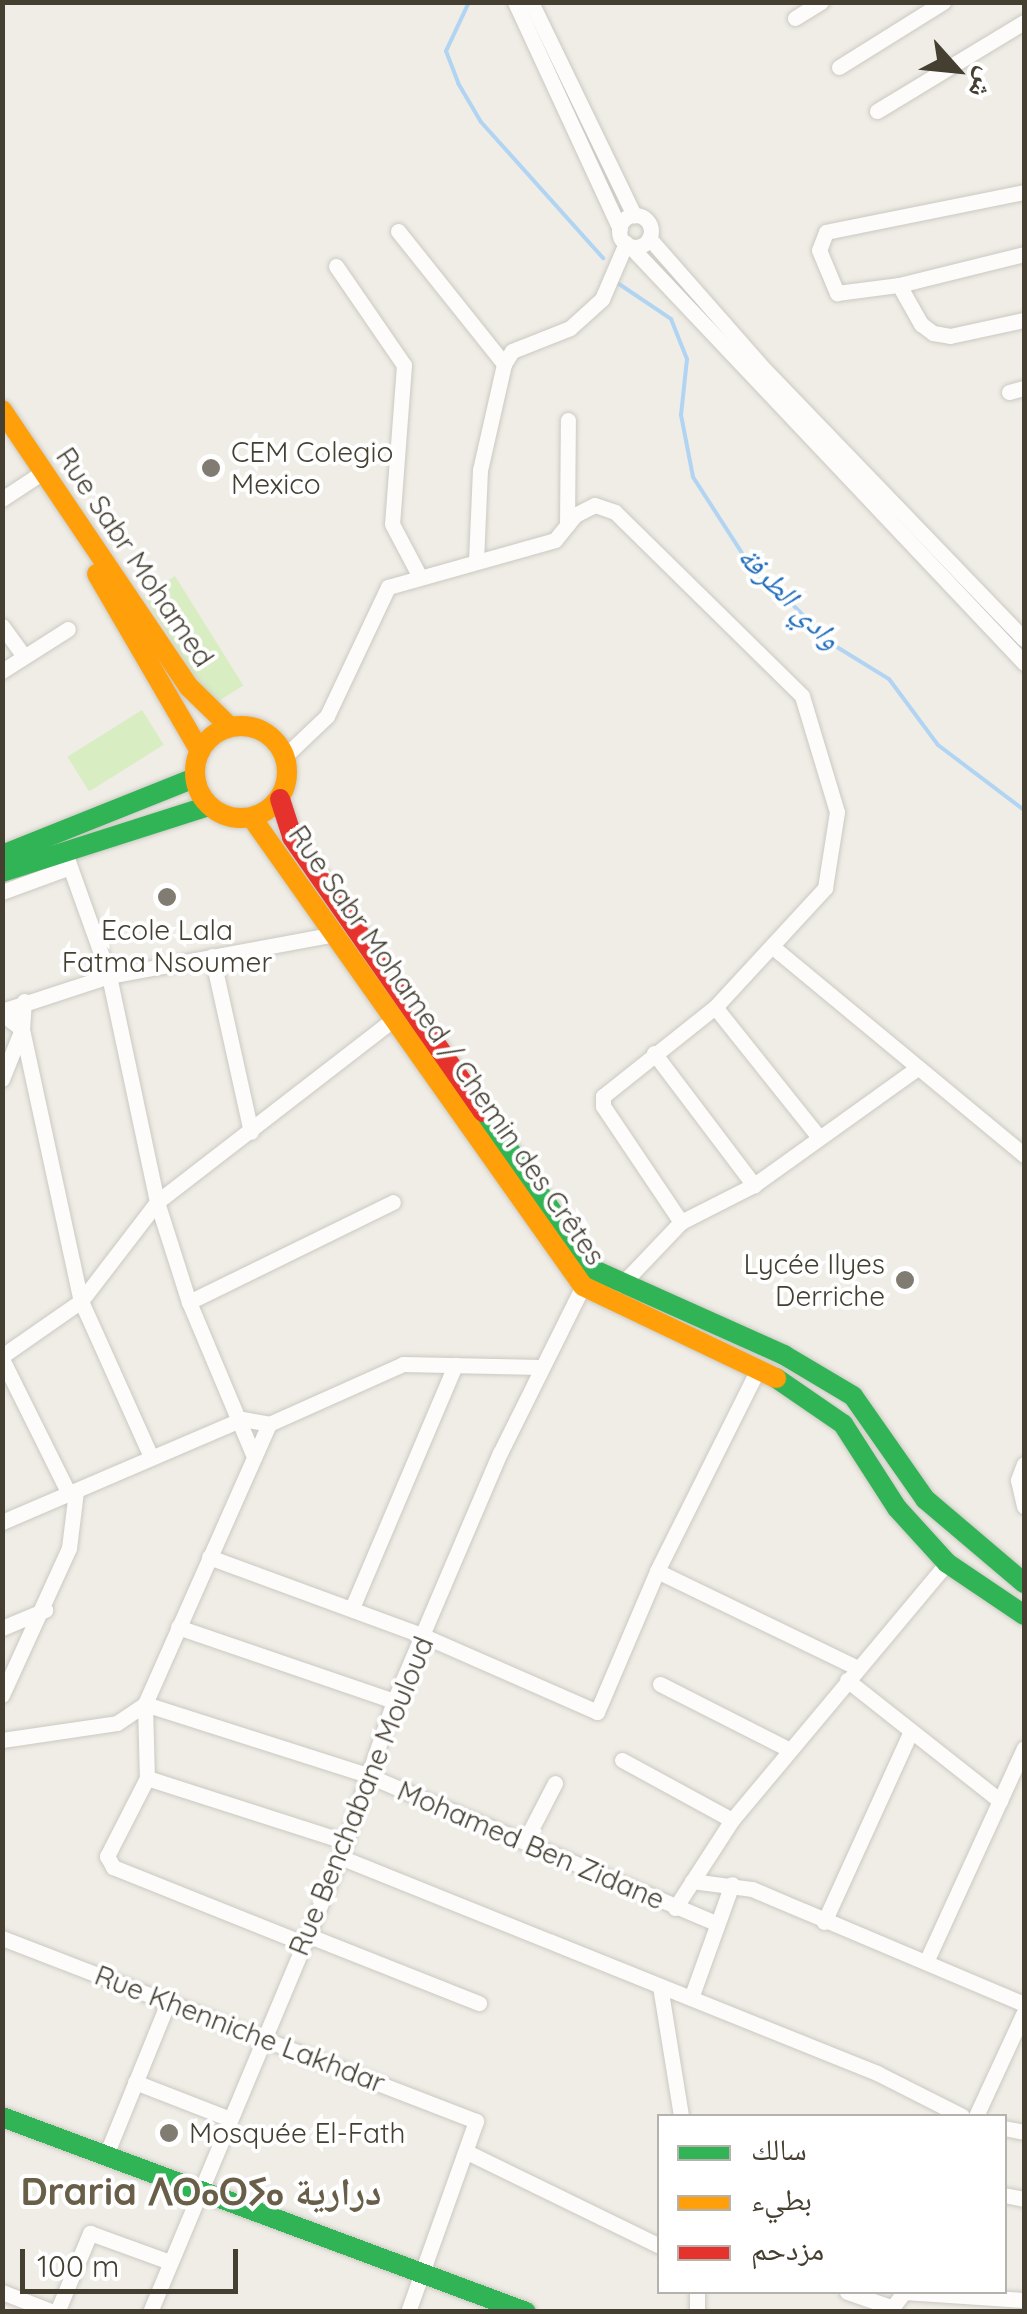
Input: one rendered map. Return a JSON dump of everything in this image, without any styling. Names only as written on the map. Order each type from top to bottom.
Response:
[{"type":"main road","name":"Rue Sabr Mohamed","points":[[2,410],[190,687],[230,727]]},
{"type":"main road","points":[[42,472],[46,492],[184,712],[200,750],[195,778],[209,806],[224,816],[252,818],[280,798]]},
{"type":"main road","points":[[200,750],[230,727],[266,732],[285,756],[280,798],[292,837],[592,1270],[784,1355],[852,1396],[926,1499],[1024,1583]]},
{"type":"main road","points":[[2,854],[195,778]]},
{"type":"main road","points":[[2,872],[67,858],[209,806]]},
{"type":"main road","name":"Rue Sabr Mohamed / Chemin des Crêtes","points":[[252,818],[391,1021],[583,1286],[758,1370],[843,1424],[898,1508],[946,1563],[1024,1616]]},
{"type":"main road","points":[[2,2117],[526,2312]]},
{"type":"street","points":[[515,2],[625,239],[1024,663]]},
{"type":"street","points":[[531,2],[634,215],[646,220],[649,238],[765,370],[1024,639]]},
{"type":"street","points":[[794,18],[822,2]]},
{"type":"street","points":[[838,67],[942,2]]},
{"type":"street","points":[[877,111],[1024,22]]},
{"type":"street","points":[[1024,192],[826,232],[821,239],[837,293],[899,286],[1024,254]]},
{"type":"street","points":[[476,561],[480,470],[504,364],[512,351],[570,328],[602,298],[634,215]]},
{"type":"street","points":[[398,232],[504,364]]},
{"type":"street","points":[[625,239],[649,238]]},
{"type":"street","points":[[336,266],[404,365],[392,524],[420,577]]},
{"type":"street","points":[[899,286],[921,324],[934,333],[950,336],[1024,320]]},
{"type":"street","points":[[566,525],[568,420]]},
{"type":"street","points":[[2,499],[42,472]]},
{"type":"street","points":[[285,756],[327,716],[388,586],[555,540],[566,525],[594,505],[615,512],[802,696],[837,812],[825,888],[715,1008],[606,1088],[602,1106],[681,1222]]},
{"type":"street","points":[[2,626],[24,656]]},
{"type":"street","points":[[2,671],[68,629]]},
{"type":"street","points":[[2,892],[67,858],[109,976],[158,1202],[189,1302],[242,1419],[254,1457]]},
{"type":"street","points":[[22,1029],[2,1013],[24,1001],[109,976],[331,935]]},
{"type":"street","points":[[774,948],[1024,1155]]},
{"type":"street","points":[[212,956],[251,1132]]},
{"type":"street","points":[[24,1001],[22,1029],[81,1300],[151,1458]]},
{"type":"street","points":[[715,1008],[818,1136]]},
{"type":"street","points":[[2,1695],[45,1610],[69,1548],[73,1492],[2,1357],[81,1300],[158,1202],[391,1021]]},
{"type":"street","points":[[2,1079],[22,1029]]},
{"type":"street","points":[[654,1053],[754,1186]]},
{"type":"street","points":[[621,1286],[681,1222],[754,1186],[818,1136],[916,1069]]},
{"type":"street","points":[[189,1302],[393,1202]]},
{"type":"street","name":"Rue Benchabane Mouloud","points":[[150,2312],[261,2035],[343,1850],[394,1701],[540,1367],[583,1286]]},
{"type":"street","points":[[2,1522],[242,1419],[269,1424],[404,1364],[540,1367]]},
{"type":"street","points":[[352,1608],[455,1364]]},
{"type":"street","points":[[209,1557],[424,1636],[596,1712],[656,1571],[758,1370]]},
{"type":"street","points":[[269,1424],[145,1704],[146,1778],[108,1862],[479,2004]]},
{"type":"street","points":[[1024,1464],[1018,1480],[1024,1506]]},
{"type":"street","points":[[675,1908],[732,1820],[946,1563]]},
{"type":"street","points":[[656,1571],[852,1674],[911,1731],[1000,1802]]},
{"type":"street","points":[[2,1628],[45,1610]]},
{"type":"street","points":[[178,1627],[394,1701]]},
{"type":"street","points":[[660,1684],[788,1749]]},
{"type":"street","points":[[2,1740],[117,1723],[145,1704]]},
{"type":"street","name":"Mohamed Ben Zidane","points":[[145,1704],[367,1775],[526,1839],[716,1924]]},
{"type":"street","points":[[824,1922],[911,1731]]},
{"type":"street","points":[[926,1962],[1024,1748]]},
{"type":"street","points":[[622,1760],[732,1820]]},
{"type":"street","points":[[146,1778],[343,1850],[660,1986],[877,2073],[958,2114]]},
{"type":"street","points":[[1009,1780],[1024,1793]]},
{"type":"street","points":[[526,1839],[554,1783]]},
{"type":"street","points":[[692,1882],[732,1884],[1024,2004]]},
{"type":"street","points":[[691,1998],[732,1884]]},
{"type":"street","name":"Rue Khenniche Lakhdar","points":[[2,1938],[476,2121],[467,2152]]},
{"type":"street","points":[[660,1986],[681,2114]]},
{"type":"street","points":[[106,2155],[169,2000]]},
{"type":"street","points":[[977,2114],[1024,2012]]},
{"type":"street","points":[[135,2082],[228,2118]]},
{"type":"street","points":[[408,2312],[467,2152],[657,2245]]},
{"type":"street","points":[[2,2292],[56,2312],[90,2233],[170,2262]]},
{"type":"street","points":[[851,2294],[890,2309]]},
{"type":"street","points":[[934,2294],[1024,2300]]},
{"type":"green space","points":[[175,576],[243,685],[212,705],[144,596]]},
{"type":"green space","points":[[142,710],[164,745],[89,791],[67,757]]},
{"type":"waterway","name":"وادي الطرفة","points":[[469,2],[446,51],[458,83],[481,122],[603,258]]},
{"type":"waterway","name":"وادي الطرفة","points":[[619,284],[671,319],[687,359],[681,415],[693,477],[744,556],[832,644],[889,679],[938,745],[1024,810]]},
{"type":"traffic: fast","points":[[2,855],[195,778]]},
{"type":"traffic: fast","points":[[2,872],[209,806]]},
{"type":"traffic: fast","points":[[483,1112],[592,1269],[784,1355],[853,1396],[925,1499],[1024,1583]]},
{"type":"traffic: fast","points":[[776,1378],[843,1424],[897,1508],[947,1563],[1024,1615]]},
{"type":"traffic: fast","points":[[2,2117],[526,2312]]},
{"type":"traffic: slow","points":[[2,410],[189,687],[230,727]]},
{"type":"traffic: slow","points":[[97,574],[200,751]]},
{"type":"traffic: slow","points":[[232,726],[250,726],[267,733],[280,746],[287,772],[280,798],[267,811],[250,818],[232,818],[215,811],[202,798],[195,781],[195,763],[202,746],[215,733],[232,726]]},
{"type":"traffic: slow","points":[[252,818],[583,1286],[776,1378]]},
{"type":"traffic: jam","points":[[280,799],[292,837],[483,1112]]},
{"type":"place","name":"CEM Colegio Mexico","points":[[211,468]]},
{"type":"place","name":"Ecole Lala Fatma Nsoumer","points":[[167,897]]},
{"type":"place","name":"Lycée Ilyes Derriche","points":[[905,1280]]},
{"type":"place","name":"Mosquée El-Fath","points":[[169,2133]]},
{"type":"district","name":"Draria ⴷⵔⴰⵔⵢⴰ درارية","points":[[201,2192]]}]
